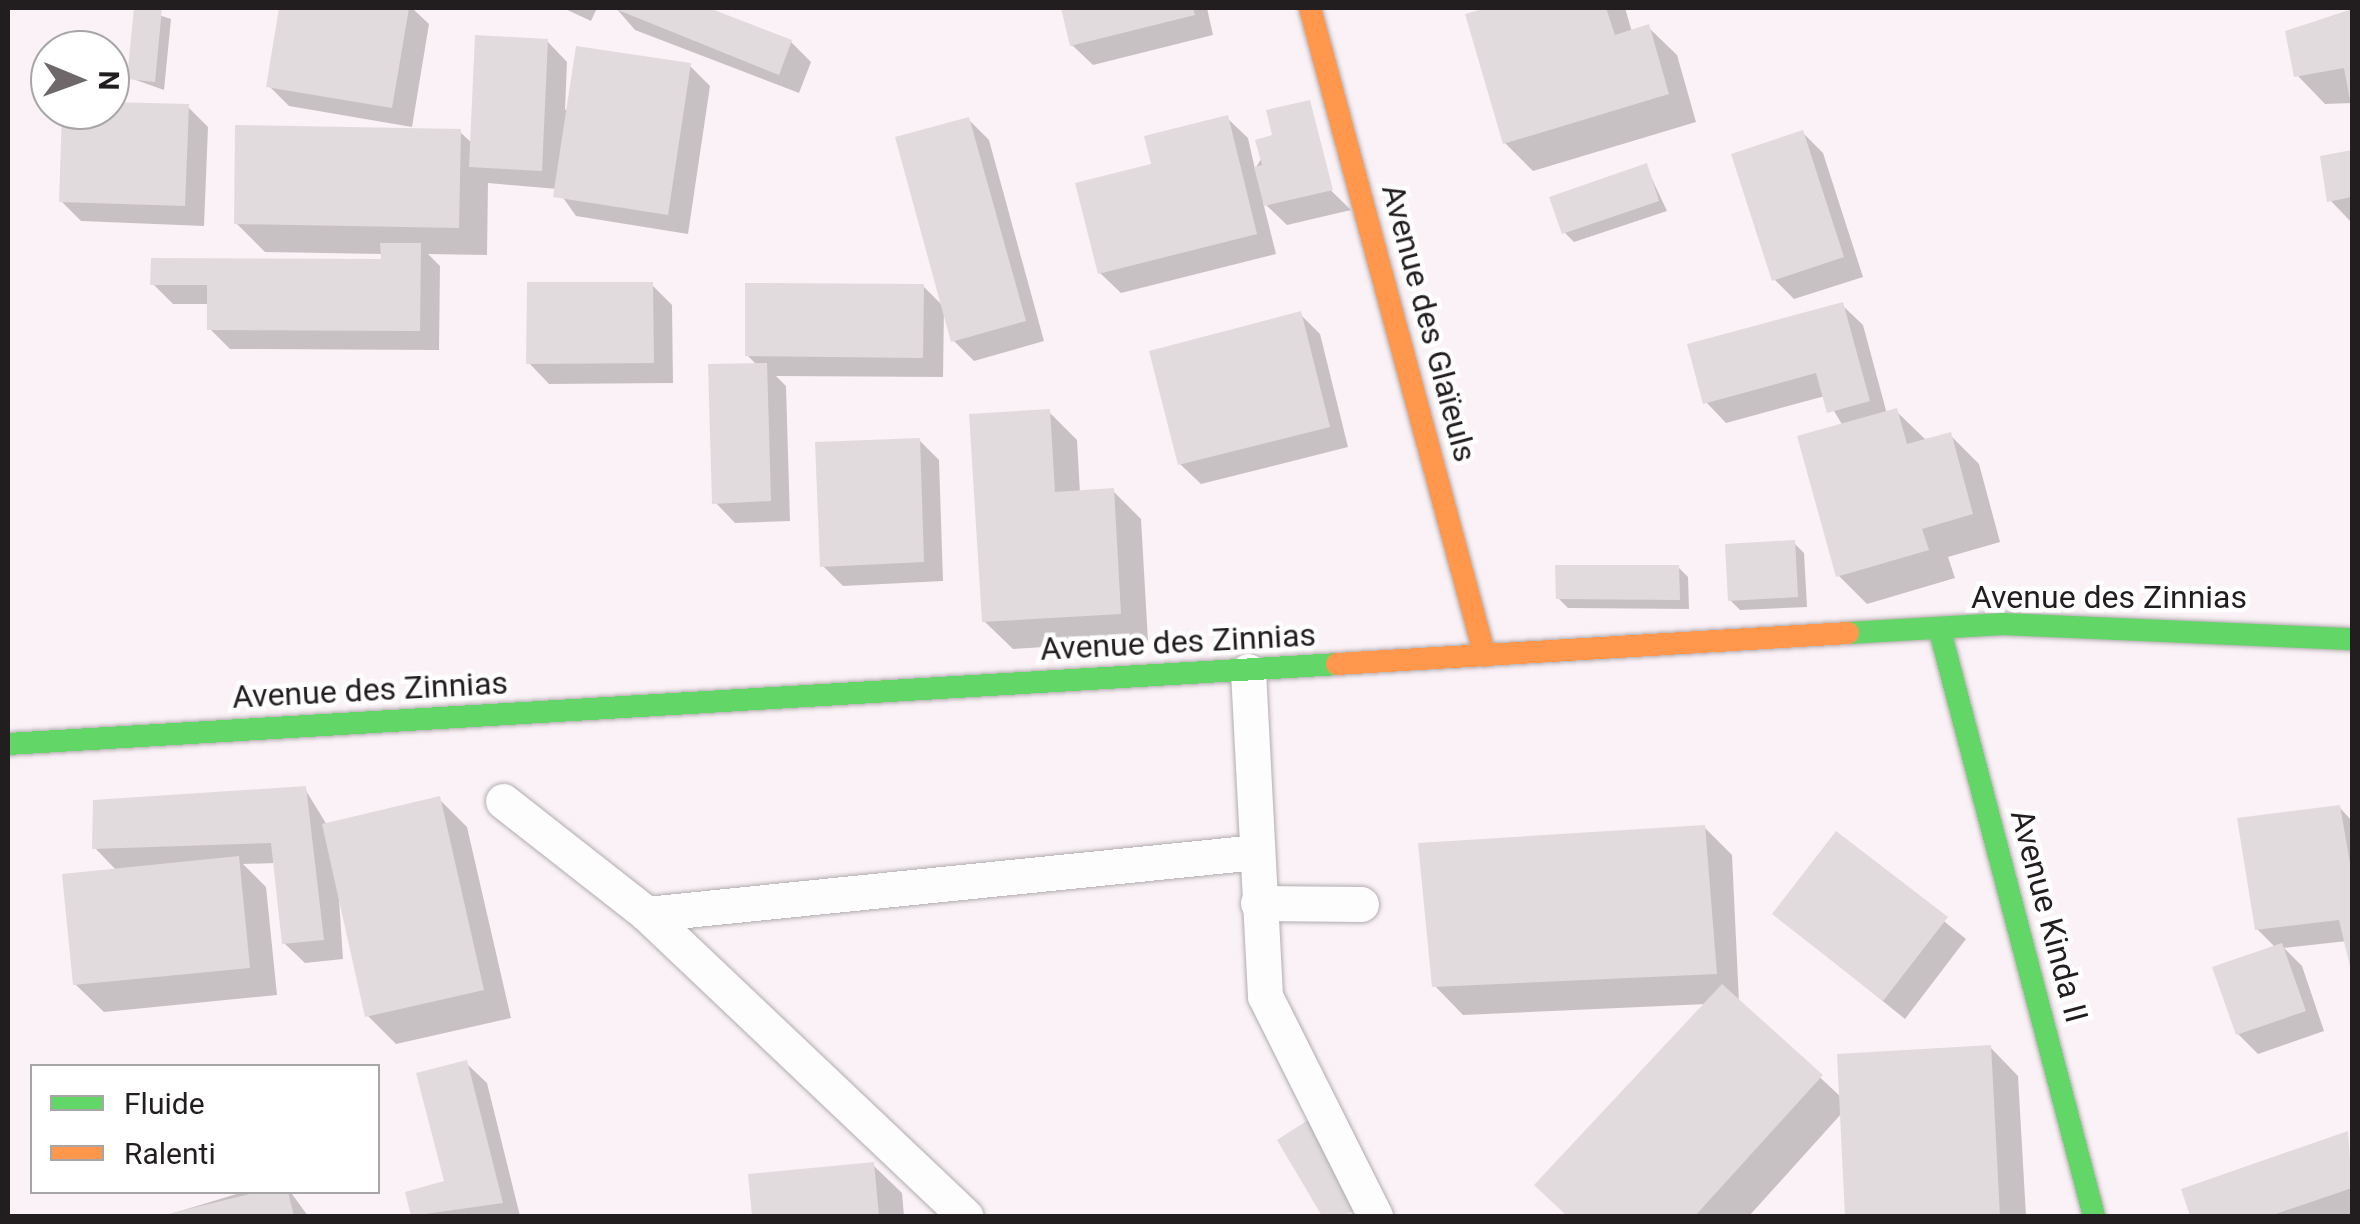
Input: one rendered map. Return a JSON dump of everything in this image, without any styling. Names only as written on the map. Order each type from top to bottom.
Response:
[{"type":"street","name":"Avenue des Glaïeuls","points":[[1310,8],[1485,656]]},
{"type":"street","name":"Avenue des Zinnias","points":[[8,744],[1940,632],[2022,624],[2352,640]]},
{"type":"street","name":"Avenue Kinda II","points":[[1940,632],[2094,1216]]},
{"type":"lane","points":[[1248,671],[1265,996],[1376,1216]]},
{"type":"lane","points":[[503,802],[647,914],[965,1216]]},
{"type":"lane","points":[[647,914],[1256,852]]},
{"type":"lane","points":[[1258,903],[1361,904]]},
{"type":"building","points":[[134,8],[162,8],[155,82],[130,79]]},
{"type":"building","points":[[279,8],[409,8],[392,108],[266,87]]},
{"type":"building","points":[[613,8],[709,8],[792,40],[779,75]]},
{"type":"building","points":[[1061,8],[1193,8],[1195,15],[1070,46]]},
{"type":"building","points":[[1486,8],[1606,8],[1615,35],[1649,24],[1669,94],[1503,144],[1465,14]]},
{"type":"building","points":[[2352,9],[2351,106],[2344,68],[2294,77],[2285,31]]},
{"type":"building","points":[[475,35],[548,39],[542,171],[469,167]]},
{"type":"building","points":[[576,46],[691,63],[668,215],[553,197]]},
{"type":"building","points":[[1310,100],[1333,190],[1264,206],[1254,167],[1262,165],[1255,140],[1272,135],[1266,110]]},
{"type":"building","points":[[130,103],[189,104],[185,206],[59,202],[61,130],[130,130]]},
{"type":"building","points":[[1228,115],[1257,234],[1098,274],[1075,183],[1151,164],[1144,136]]},
{"type":"building","points":[[969,117],[1026,321],[951,342],[895,137]]},
{"type":"building","points":[[235,125],[461,129],[459,228],[234,224]]},
{"type":"building","points":[[1803,130],[1844,257],[1772,281],[1731,154]]},
{"type":"building","points":[[2352,150],[2352,197],[2327,202],[2320,156]]},
{"type":"building","points":[[1647,163],[1659,201],[1562,234],[1549,197]]},
{"type":"building","points":[[380,243],[421,243],[420,331],[207,330],[207,285],[150,285],[151,258],[381,259]]},
{"type":"building","points":[[527,282],[653,282],[654,363],[526,364]]},
{"type":"building","points":[[745,283],[924,284],[923,358],[745,356]]},
{"type":"building","points":[[1843,302],[1870,401],[1827,413],[1816,373],[1703,404],[1687,344]]},
{"type":"building","points":[[1301,311],[1330,427],[1178,465],[1149,351]]},
{"type":"building","points":[[767,363],[771,501],[712,504],[708,364]]},
{"type":"building","points":[[1897,408],[1907,444],[1951,432],[1973,514],[1922,529],[1929,550],[1836,577],[1797,436]]},
{"type":"building","points":[[1050,409],[1055,492],[1114,488],[1121,614],[982,622],[969,414]]},
{"type":"building","points":[[920,438],[924,562],[820,567],[815,442]]},
{"type":"building","points":[[1795,540],[1798,597],[1728,601],[1725,544]]},
{"type":"building","points":[[1555,565],[1679,565],[1680,600],[1556,599]]},
{"type":"building","points":[[306,786],[324,940],[282,944],[271,843],[92,849],[93,800]]},
{"type":"building","points":[[440,796],[484,990],[365,1017],[322,824]]},
{"type":"building","points":[[2340,805],[2352,875],[2351,971],[2339,920],[2255,930],[2237,818]]},
{"type":"building","points":[[1705,825],[1717,974],[1432,987],[1418,843]]},
{"type":"building","points":[[1836,831],[1948,917],[1883,1001],[1772,914]]},
{"type":"building","points":[[239,856],[250,968],[73,985],[62,874]]},
{"type":"building","points":[[2282,943],[2306,1011],[2236,1035],[2212,967]]},
{"type":"building","points":[[1722,984],[1823,1075],[1695,1216],[1567,1216],[1534,1185]]},
{"type":"building","points":[[1991,1045],[2000,1216],[1845,1216],[1837,1054]]},
{"type":"building","points":[[467,1060],[503,1203],[411,1216],[405,1192],[444,1181],[416,1073]]},
{"type":"building","points":[[1308,1120],[1360,1207],[1343,1216],[1322,1216],[1277,1140]]},
{"type":"building","points":[[2348,1131],[2352,1188],[2270,1216],[2190,1216],[2181,1189]]},
{"type":"building","points":[[874,1162],[879,1216],[752,1216],[748,1174]]},
{"type":"building","points":[[250,1194],[288,1194],[294,1216],[160,1216]]},
{"type":"traffic: fast","points":[[1848,633],[2003,624],[2352,639]]},
{"type":"traffic: fast","points":[[1940,631],[2094,1216]]},
{"type":"traffic: fast","points":[[8,744],[1337,664]]},
{"type":"traffic: slow","points":[[1310,8],[1485,656]]},
{"type":"traffic: slow","points":[[1337,664],[1848,633]]}]
